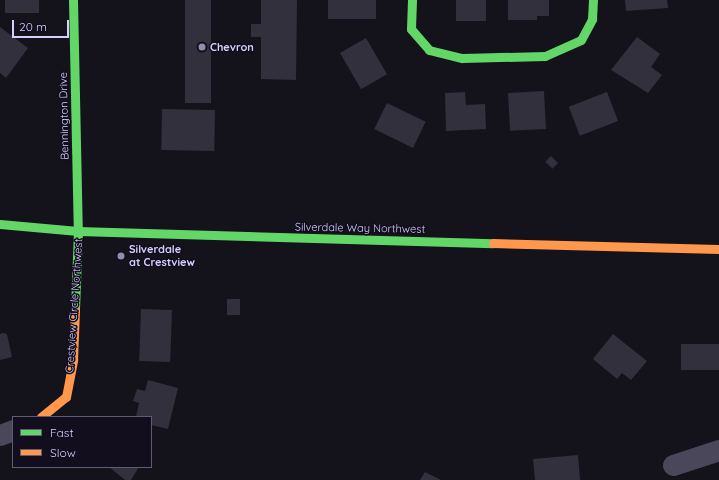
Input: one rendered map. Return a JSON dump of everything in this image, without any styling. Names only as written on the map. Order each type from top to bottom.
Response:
[{"type":"main road","name":"Bennington Drive","points":[[73,0],[78,231]]},
{"type":"main road","points":[[412,0],[411,29],[429,50],[462,58],[545,56],[581,40],[592,19],[593,0]]},
{"type":"main road","name":"Silverdale Way Northwest","points":[[0,224],[78,231],[719,249]]},
{"type":"main road","name":"Crestview Circle Northwest","points":[[42,416],[66,397],[72,360],[78,231]]},
{"type":"street","points":[[0,435],[12,430]]},
{"type":"street","points":[[673,465],[719,450]]},
{"type":"building","points":[[5,0],[39,0],[39,13],[5,13]]},
{"type":"building","points":[[185,0],[211,0],[211,103],[185,103]]},
{"type":"building","points":[[261,0],[297,0],[296,80],[261,79],[261,37],[251,37],[251,24],[261,24]]},
{"type":"building","points":[[328,0],[376,0],[376,19],[328,19]]},
{"type":"building","points":[[456,0],[486,0],[486,21],[456,21]]},
{"type":"building","points":[[508,0],[549,0],[549,16],[537,16],[537,20],[508,20]]},
{"type":"building","points":[[625,0],[667,0],[668,8],[626,11]]},
{"type":"building","points":[[0,27],[28,48],[6,78],[0,73]]},
{"type":"building","points":[[637,37],[660,54],[651,67],[662,75],[648,93],[611,70]]},
{"type":"building","points":[[366,38],[387,74],[361,89],[340,53]]},
{"type":"building","points":[[544,91],[546,129],[510,131],[508,93]]},
{"type":"building","points":[[465,92],[466,105],[485,104],[486,129],[446,131],[445,93]]},
{"type":"building","points":[[607,92],[618,121],[580,136],[569,107]]},
{"type":"building","points":[[387,103],[426,122],[413,148],[374,129]]},
{"type":"building","points":[[162,109],[215,110],[214,151],[161,150]]},
{"type":"building","points":[[551,156],[558,163],[552,169],[545,162]]},
{"type":"building","points":[[227,299],[240,299],[240,315],[227,315]]},
{"type":"building","points":[[141,309],[172,310],[170,362],[139,361]]},
{"type":"building","points":[[0,334],[7,334],[12,357],[0,360]]},
{"type":"building","points":[[613,334],[647,361],[631,380],[622,373],[617,379],[593,359]]},
{"type":"building","points":[[681,344],[719,344],[719,370],[681,370]]},
{"type":"building","points":[[148,380],[178,388],[168,429],[152,425],[152,416],[136,416],[139,403],[133,401],[137,389],[145,391]]},
{"type":"building","points":[[578,455],[580,480],[535,480],[533,459]]},
{"type":"building","points":[[110,468],[138,468],[131,480],[125,480]]},
{"type":"building","points":[[425,472],[441,480],[420,480]]},
{"type":"traffic: fast","points":[[73,0],[78,231],[75,310]]},
{"type":"traffic: fast","points":[[412,0],[411,29],[429,50],[462,58],[545,56],[581,40],[592,19],[593,0]]},
{"type":"traffic: fast","points":[[0,224],[78,231],[493,243]]},
{"type":"traffic: slow","points":[[493,243],[719,249]]},
{"type":"traffic: slow","points":[[42,416],[66,397],[73,360],[75,310]]},
{"type":"place","name":"Chevron","points":[[202,47]]},
{"type":"place","name":"Silverdale at Crestview","points":[[121,256]]}]
